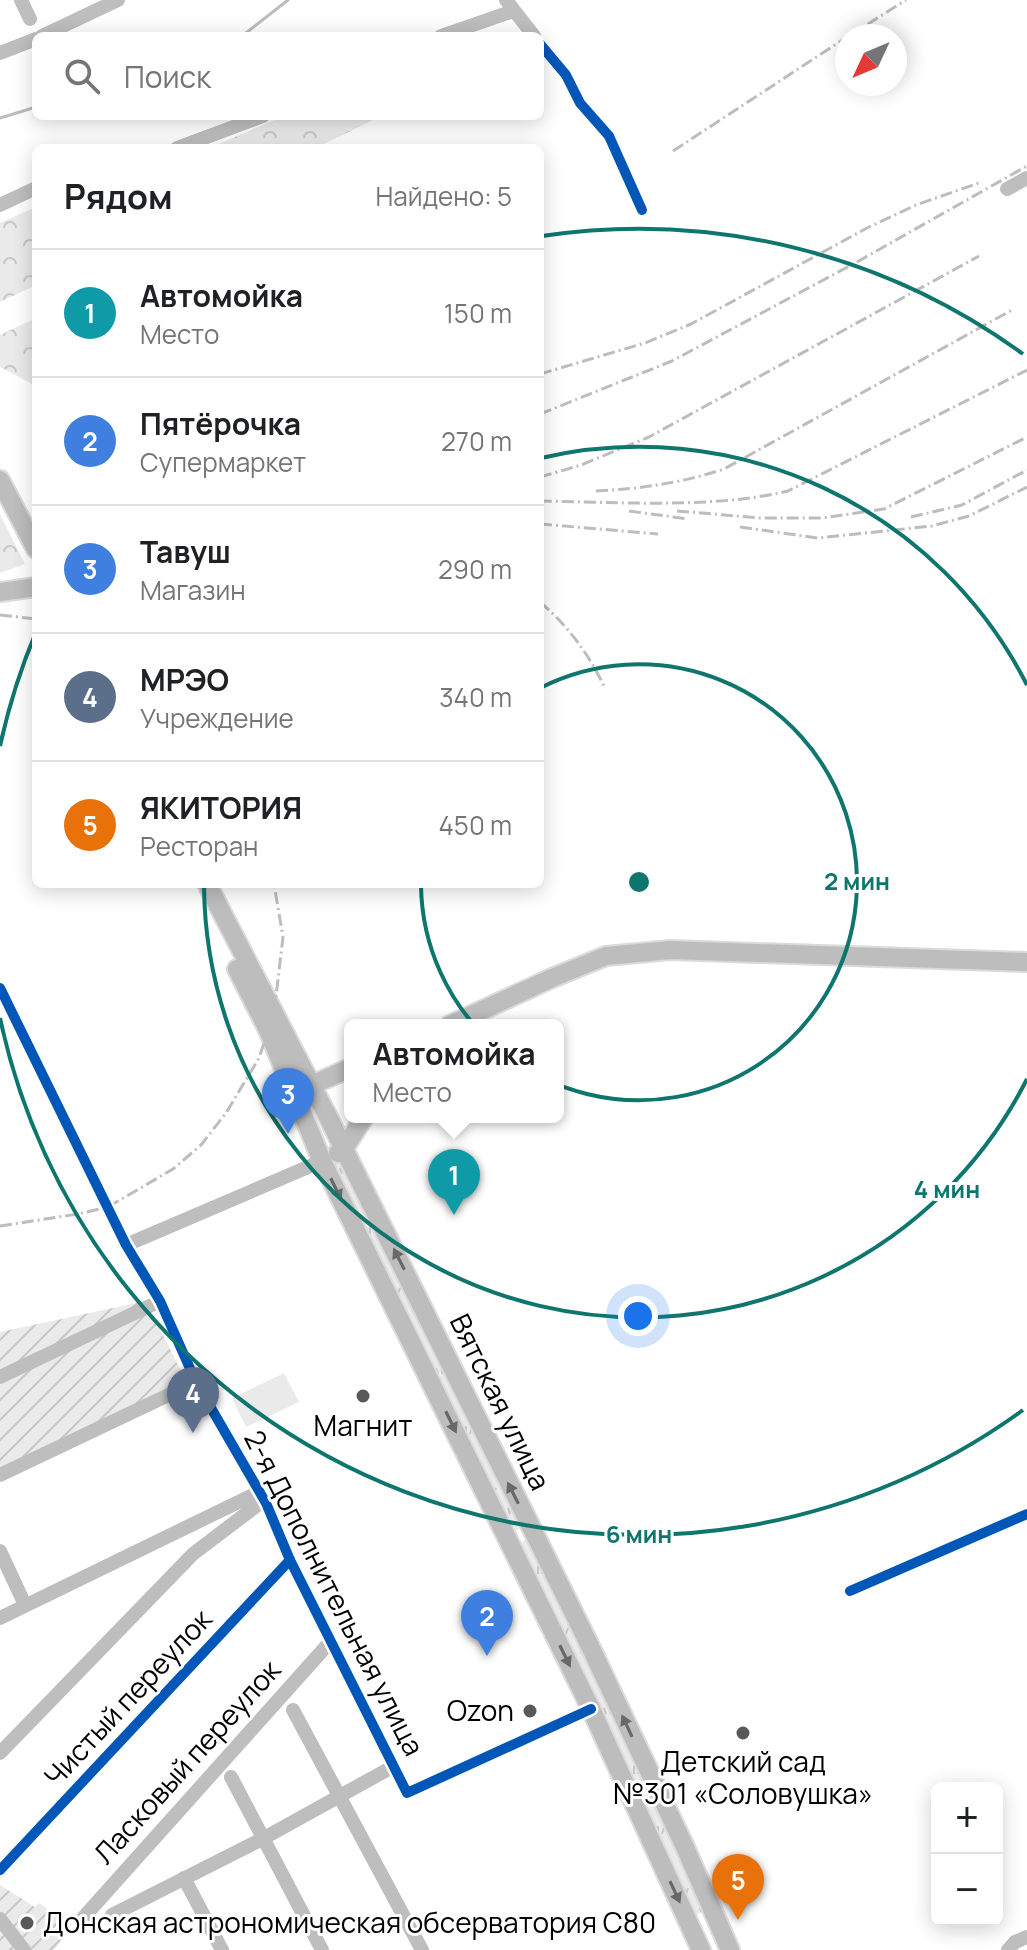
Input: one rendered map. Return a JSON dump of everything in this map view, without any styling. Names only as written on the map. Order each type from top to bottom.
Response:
[{"type":"main road","points":[[0,480],[32,541]]},
{"type":"main road","points":[[0,592],[32,588]]},
{"type":"main road","name":"Вятская улица","points":[[197,888],[268,1030],[322,1161],[591,1709],[701,1950]]},
{"type":"main road","name":"Вятская улица","points":[[209,888],[312,1085],[588,1642],[730,1950]]},
{"type":"main road","points":[[464,1019],[606,956],[670,950],[1027,962]]},
{"type":"main road","points":[[293,1093],[344,1071]]},
{"type":"main road","points":[[301,1112],[344,1117]]},
{"type":"main road","points":[[322,1161],[344,1149],[359,1123]]},
{"type":"main road","points":[[511,1543],[520,1531],[533,1531]]},
{"type":"main road","points":[[689,1923],[705,1921],[714,1912]]},
{"type":"street","points":[[21,0],[30,19]]},
{"type":"street","points":[[50,32],[118,0]]},
{"type":"street","points":[[450,32],[509,6],[531,32]]},
{"type":"street","points":[[0,53],[32,41]]},
{"type":"street","points":[[544,49],[566,75],[580,103],[609,136],[642,210]]},
{"type":"street","points":[[188,144],[252,120]]},
{"type":"street","points":[[1007,189],[1027,178]]},
{"type":"street","points":[[0,205],[32,190]]},
{"type":"street","name":"2-я Дополнительная улица","points":[[0,988],[126,1245],[160,1301],[196,1382],[261,1496],[407,1793],[591,1709]]},
{"type":"street","points":[[126,1245],[322,1161]]},
{"type":"street","points":[[0,1377],[160,1301]]},
{"type":"street","points":[[0,1475],[196,1382]]},
{"type":"street","points":[[0,1618],[261,1496]]},
{"type":"street","points":[[0,1753],[193,1554],[261,1496]]},
{"type":"street","points":[[850,1591],[1027,1514]]},
{"type":"street","points":[[0,1551],[25,1605]]},
{"type":"street","name":"Чистый переулок","points":[[0,1870],[290,1560]]},
{"type":"street","name":"Ласковый переулок","points":[[83,1918],[331,1641]]},
{"type":"street","points":[[293,1710],[340,1795],[416,1948]]},
{"type":"street","points":[[112,1915],[264,1838],[394,1766]]},
{"type":"street","points":[[231,1777],[322,1950]]},
{"type":"street","points":[[184,1878],[222,1950]]},
{"type":"street","points":[[0,1919],[24,1950]]},
{"type":"street","points":[[1008,1950],[1015,1942],[1027,1937]]},
{"type":"green space","points":[[275,120],[373,120],[324,144],[218,144]]},
{"type":"green space","points":[[32,209],[32,287],[0,302],[0,223]]},
{"type":"green space","points":[[32,320],[32,384],[0,367],[0,335]]},
{"type":"green space","points":[[0,514],[25,564],[0,573]]},
{"type":"green space","points":[[340,1158],[523,1527],[514,1532],[330,1163]]},
{"type":"green space","points":[[146,1301],[187,1383],[0,1473],[0,1332]]},
{"type":"green space","points":[[284,1373],[299,1402],[246,1427],[232,1398]]},
{"type":"green space","points":[[529,1538],[707,1910],[696,1915],[519,1543]]},
{"type":"green space","points":[[0,1885],[35,1907],[39,1903],[72,1925],[54,1950],[0,1950]]},
{"type":"waterway","points":[[247,32],[288,0]]},
{"type":"waterway","points":[[0,118],[32,108]]},
{"type":"railway","points":[[868,24],[906,0]]},
{"type":"railway","points":[[673,151],[835,45]]},
{"type":"railway","points":[[544,412],[672,361],[1027,166]]},
{"type":"railway","points":[[544,373],[645,343],[691,324],[867,228],[916,205],[979,183]]},
{"type":"railway","points":[[544,476],[581,465],[649,437],[979,256]]},
{"type":"railway","points":[[596,491],[660,484],[724,469],[1012,310]]},
{"type":"railway","points":[[544,501],[697,502],[759,497],[788,491],[1027,370]]},
{"type":"railway","points":[[677,511],[760,518],[822,518],[884,509],[1027,437]]},
{"type":"railway","points":[[911,517],[962,505],[1027,470]]},
{"type":"railway","points":[[740,527],[818,538],[932,526],[969,516],[1027,487]]},
{"type":"railway","points":[[629,511],[688,519]]},
{"type":"railway","points":[[544,524],[658,534]]},
{"type":"railway","points":[[544,606],[576,641],[604,686]]},
{"type":"railway","points":[[0,615],[32,619]]},
{"type":"railway","points":[[0,1226],[108,1207],[173,1169],[201,1145],[226,1113],[259,1058],[274,1013],[283,937],[275,888]]},
{"type":"cycle path","points":[[544,49],[566,75],[580,103],[609,136],[642,210]]},
{"type":"cycle path","points":[[0,988],[126,1245],[160,1301],[196,1382],[266,1503],[290,1560],[407,1793],[591,1709]]},
{"type":"cycle path","points":[[850,1591],[1027,1514]]},
{"type":"cycle path","points":[[0,1870],[290,1560]]},
{"type":"place","name":"Тавуш","points":[[288,1134]]},
{"type":"place","name":"Автомойка","points":[[454,1215]]},
{"type":"place","name":"Магнит","points":[[363,1396]]},
{"type":"place","name":"МРЭО","points":[[193,1433]]},
{"type":"place","name":"Пятёрочка","points":[[487,1656]]},
{"type":"place","name":"Ozon","points":[[530,1711]]},
{"type":"place","name":"Детский сад №301 «Соловушка»","points":[[743,1733]]},
{"type":"place","name":"ЯКИТОРИЯ","points":[[738,1920]]},
{"type":"place","name":"Донская астрономическая обсерватория C80","points":[[27,1923]]}]
